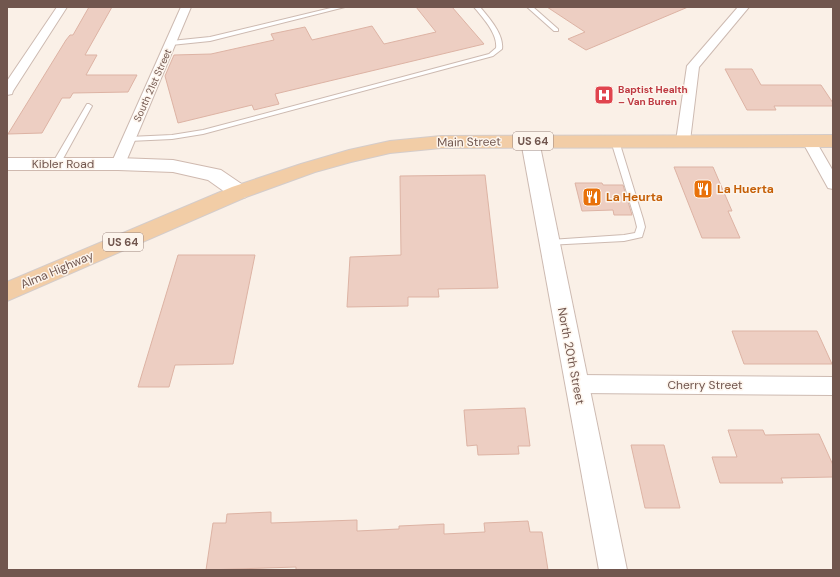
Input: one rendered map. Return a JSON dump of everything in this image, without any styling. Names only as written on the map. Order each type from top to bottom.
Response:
[{"type":"main road","name":"Main Street","points":[[239,192],[308,168],[349,156],[390,148],[441,142],[833,141]]},
{"type":"main road","name":"Kibler Road","points":[[7,164],[118,164]]},
{"type":"main road","points":[[118,164],[173,166],[214,176],[239,192]]},
{"type":"main road","name":"Alma Highway","points":[[7,292],[239,192]]},
{"type":"street","points":[[7,90],[62,7]]},
{"type":"street","name":"South 21st Street","points":[[118,164],[186,7]]},
{"type":"street","points":[[683,141],[693,66],[744,7]]},
{"type":"street","name":"North 20th Street","points":[[530,141],[613,570]]},
{"type":"street","points":[[809,142],[833,184]]},
{"type":"street","name":"Cherry Street","points":[[577,384],[833,386]]},
{"type":"lane","points":[[171,43],[210,39],[342,7]]},
{"type":"lane","points":[[129,139],[172,137],[203,132],[491,55],[498,49],[500,41],[486,18],[477,7]]},
{"type":"lane","points":[[530,7],[556,30]]},
{"type":"lane","points":[[56,164],[89,106]]},
{"type":"lane","points":[[550,243],[624,238],[639,235],[641,227],[639,218],[614,141]]},
{"type":"building","points":[[89,7],[112,7],[85,55],[97,55],[86,75],[137,75],[128,92],[73,93],[70,98],[62,98],[42,133],[8,134],[66,40],[70,35],[73,35]]},
{"type":"building","points":[[416,7],[452,7],[484,44],[275,94],[279,104],[254,110],[252,105],[178,123],[165,76],[174,55],[211,54],[274,40],[271,34],[305,27],[312,40],[372,26],[384,44],[436,32]]},
{"type":"building","points":[[547,7],[688,7],[586,50],[568,39],[585,32]]},
{"type":"building","points":[[725,69],[752,69],[761,85],[821,85],[833,103],[833,106],[774,106],[776,110],[747,110]]},
{"type":"building","name":"La Huerta","points":[[674,167],[713,167],[732,211],[728,211],[740,238],[702,238]]},
{"type":"building","points":[[485,175],[498,288],[438,289],[439,297],[408,297],[408,306],[347,307],[350,257],[401,255],[400,176]]},
{"type":"building","points":[[575,183],[623,185],[632,215],[614,215],[613,210],[582,211]]},
{"type":"building","points":[[178,255],[255,255],[233,364],[175,365],[169,387],[138,387]]},
{"type":"building","points":[[732,331],[817,331],[832,364],[744,364]]},
{"type":"building","points":[[525,408],[530,446],[518,446],[519,454],[478,455],[477,445],[467,446],[464,410]]},
{"type":"building","points":[[728,430],[763,430],[765,435],[819,434],[833,465],[833,477],[781,478],[783,483],[720,483],[712,457],[737,457]]},
{"type":"building","points":[[631,445],[664,445],[680,508],[645,508]]},
{"type":"building","points":[[271,512],[271,523],[357,520],[357,531],[399,529],[399,526],[444,524],[444,534],[485,532],[484,523],[528,521],[530,532],[542,532],[548,570],[296,570],[296,567],[206,570],[213,523],[226,523],[227,514]]},
{"type":"place","name":"Baptist Health – Van Buren","points":[[604,95]]},
{"type":"place","name":"La Huerta","points":[[703,189]]},
{"type":"place","name":"La Heurta","points":[[592,197]]}]
